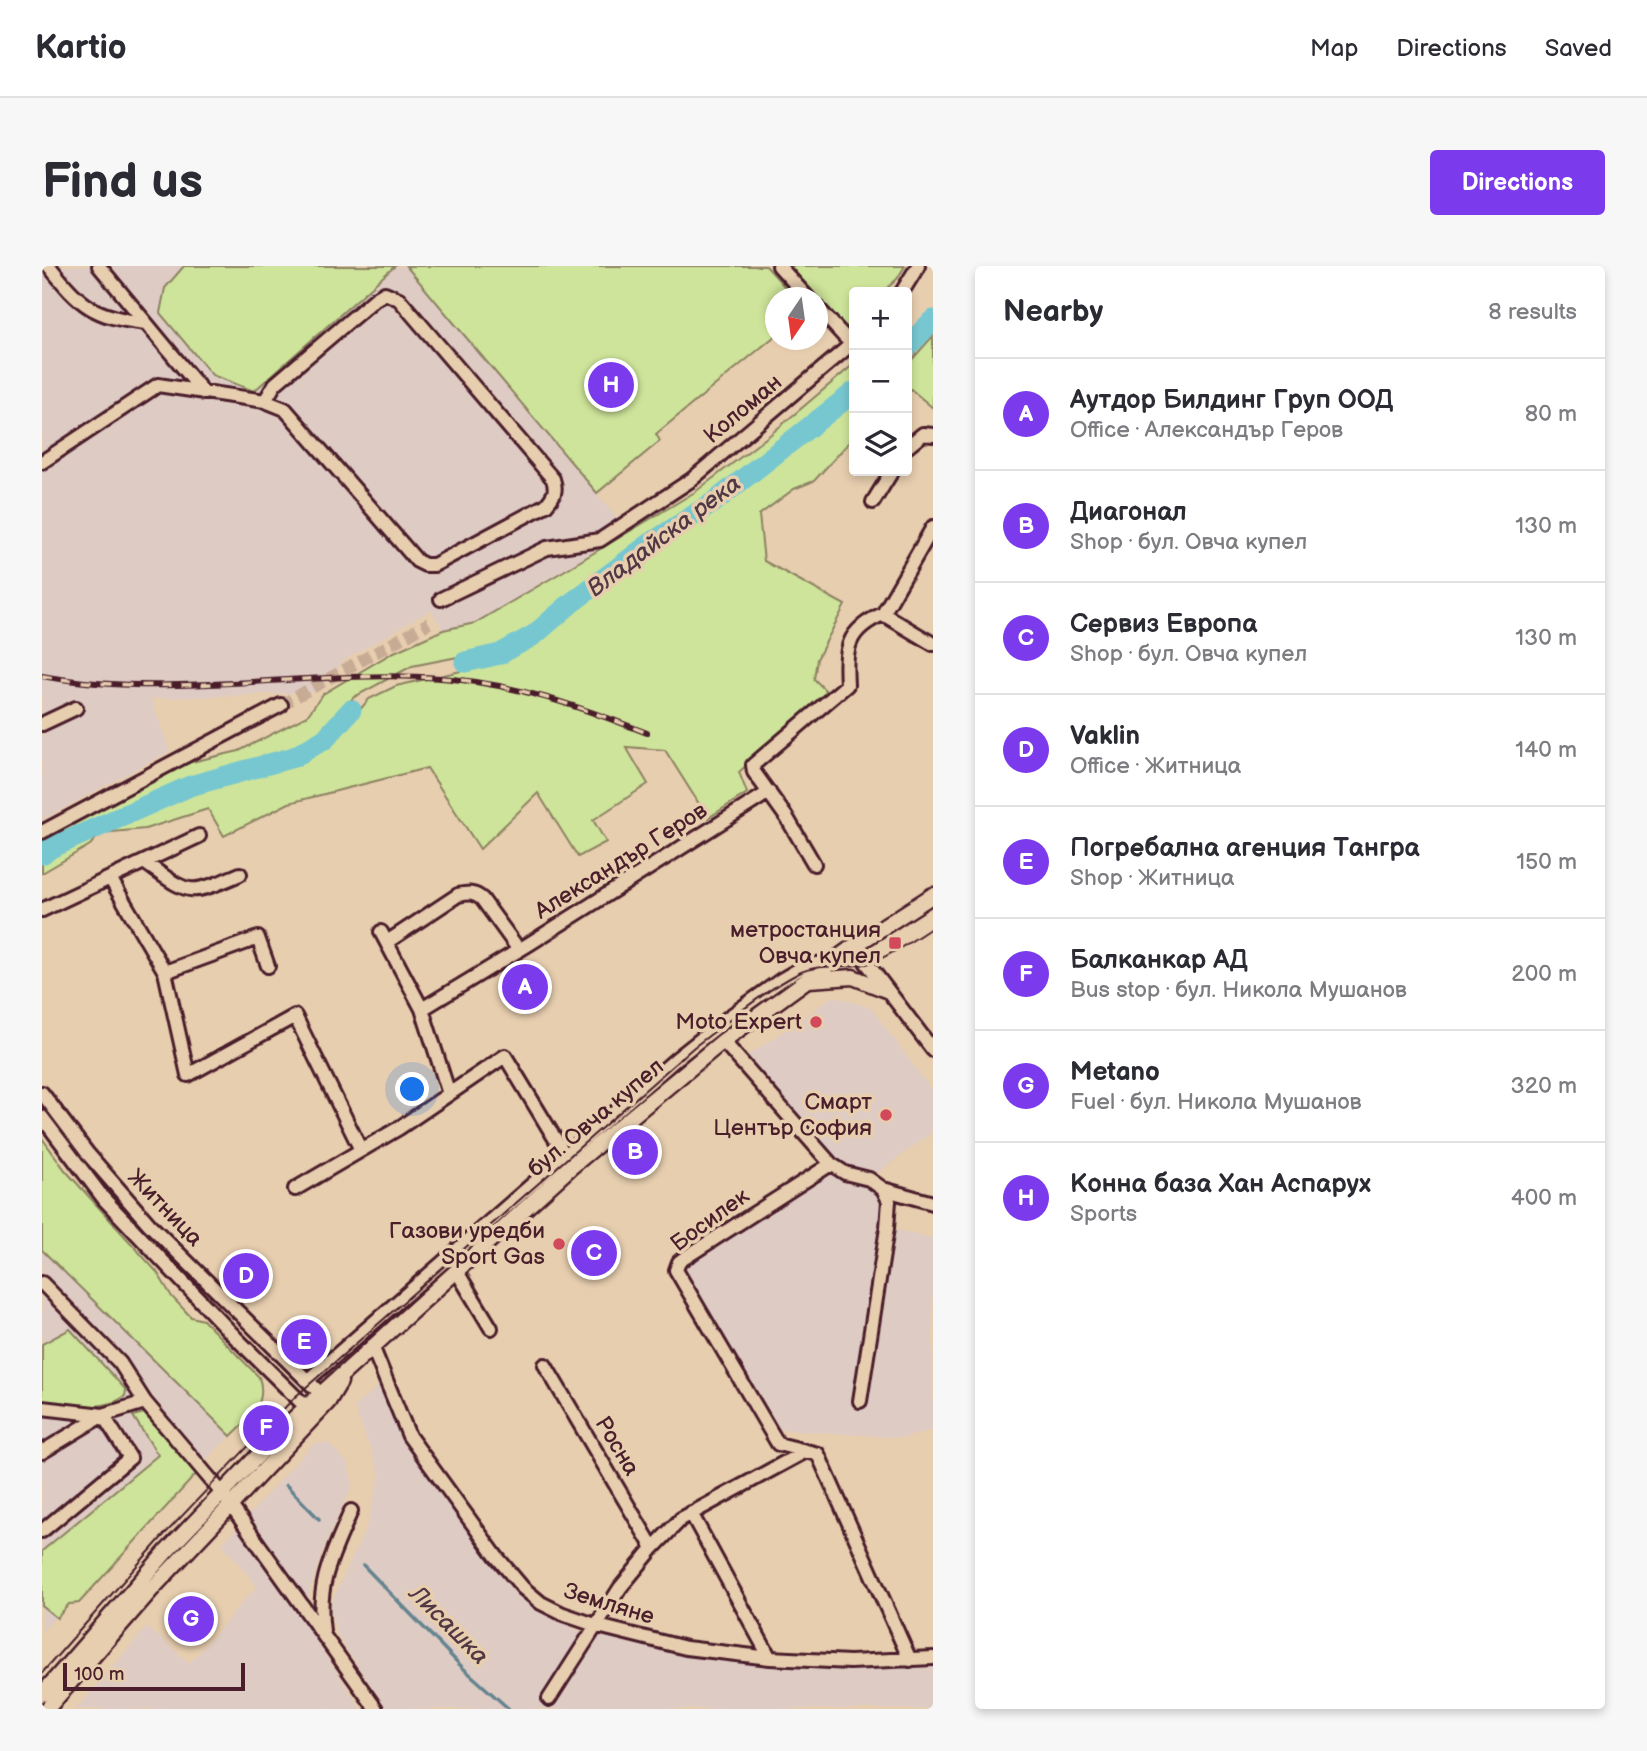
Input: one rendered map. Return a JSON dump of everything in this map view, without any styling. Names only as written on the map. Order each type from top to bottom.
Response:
[{"type":"main road","name":"бул. Овча купел","points":[[310,1411],[372,1346],[456,1270],[568,1161],[723,1041],[830,963],[933,895]]},
{"type":"main road","points":[[808,980],[853,977],[886,989]]},
{"type":"main road","points":[[42,1694],[222,1493],[310,1411]]},
{"type":"main road","points":[[47,1709],[230,1505],[310,1411]]},
{"type":"street","points":[[49,266],[73,296],[95,312],[122,320],[146,323]]},
{"type":"street","points":[[99,266],[204,393]]},
{"type":"street","points":[[779,266],[798,287]]},
{"type":"street","points":[[905,287],[918,266]]},
{"type":"street","points":[[42,462],[158,385],[264,401],[285,409],[417,561],[425,565],[434,565],[546,505],[556,489],[553,480],[399,299],[392,295],[385,293],[375,299],[275,384],[264,401]]},
{"type":"street","points":[[828,319],[849,340]]},
{"type":"street","name":"Коломан","points":[[441,599],[547,548],[600,540],[691,480],[849,347]]},
{"type":"street","points":[[912,443],[923,434],[933,435]]},
{"type":"street","points":[[873,502],[889,476]]},
{"type":"street","points":[[814,864],[754,772],[753,765],[847,685],[845,654],[849,642],[872,619],[883,614],[933,527]]},
{"type":"street","points":[[883,614],[933,644]]},
{"type":"street","points":[[43,828],[281,705]]},
{"type":"street","points":[[42,724],[76,708]]},
{"type":"street","name":"Александър Геров","points":[[422,1009],[769,792]]},
{"type":"street","points":[[42,910],[199,836]]},
{"type":"street","points":[[145,862],[178,886],[190,891],[202,891],[240,874]]},
{"type":"street","points":[[110,878],[165,972],[188,1074],[295,1016],[361,1150]]},
{"type":"street","points":[[449,1094],[422,1009],[384,937],[458,895],[476,894],[519,950]]},
{"type":"street","points":[[165,972],[258,938],[268,965]]},
{"type":"street","points":[[854,946],[933,1050]]},
{"type":"street","points":[[308,1380],[568,1161],[676,1059],[729,1017],[798,970],[830,963]]},
{"type":"street","points":[[723,1041],[831,1164],[845,1173],[869,1179],[883,1189],[933,1203]]},
{"type":"street","points":[[295,1189],[399,1128],[505,1056],[568,1161]]},
{"type":"street","name":"Житница","points":[[42,1093],[95,1163],[149,1224],[324,1397]]},
{"type":"street","name":"Житница","points":[[42,1117],[104,1199],[236,1338],[310,1411]]},
{"type":"street","name":"Босилек","points":[[788,1461],[678,1276],[677,1266],[683,1259],[831,1164]]},
{"type":"street","points":[[860,1401],[887,1228],[889,1201],[883,1189]]},
{"type":"street","points":[[456,1270],[491,1328]]},
{"type":"street","points":[[42,1283],[120,1363],[145,1402],[222,1493],[376,1709]]},
{"type":"street","name":"Земляне","points":[[372,1346],[409,1436],[496,1556],[523,1588],[541,1603],[598,1626],[686,1648],[770,1658],[850,1662],[933,1658]]},
{"type":"street","name":"Росна","points":[[545,1365],[653,1548]]},
{"type":"street","points":[[42,1452],[103,1415],[145,1402]]},
{"type":"street","points":[[42,1408],[103,1415]]},
{"type":"street","points":[[42,1531],[130,1458],[103,1415]]},
{"type":"street","points":[[778,1444],[818,1454],[910,1660]]},
{"type":"street","points":[[549,1699],[620,1588],[681,1519],[806,1451]]},
{"type":"street","points":[[323,1634],[321,1591],[351,1511]]},
{"type":"street","points":[[691,1513],[770,1658]]},
{"type":"shaded area","points":[[42,266],[184,266],[165,288],[406,266],[628,531],[475,623],[443,630],[431,610],[343,661],[318,692],[151,699],[170,751],[42,820]]},
{"type":"shaded area","points":[[834,996],[871,1008],[933,1092],[933,1132],[869,1179],[883,1189],[888,1228],[933,1238],[933,1430],[903,1438],[776,1429],[686,1276],[684,1263],[831,1164],[746,1057]]},
{"type":"shaded area","points":[[42,1250],[231,1436],[133,1528],[42,1632]]},
{"type":"shaded area","points":[[381,1384],[419,1463],[514,1591],[576,1630],[700,1659],[846,1670],[933,1664],[933,1709],[387,1709],[338,1637],[329,1608],[367,1526],[380,1474],[354,1407]]},
{"type":"shaded area","points":[[328,1443],[347,1462],[353,1484],[323,1550],[308,1598],[312,1634],[361,1709],[76,1709],[147,1627],[190,1663],[257,1586],[222,1544],[313,1444]]},
{"type":"green space","points":[[184,266],[395,266],[254,391],[212,375],[160,313],[165,288]]},
{"type":"green space","points":[[406,266],[766,266],[785,287],[765,287],[765,344],[656,434],[660,441],[597,493]]},
{"type":"green space","points":[[789,266],[905,266],[888,287],[849,287],[849,325],[846,328],[828,308],[828,287],[808,287]]},
{"type":"green space","points":[[933,336],[933,408],[912,390],[912,359]]},
{"type":"green space","points":[[849,368],[849,387],[699,502],[597,575],[526,633],[498,649],[412,666],[354,697],[316,736],[293,750],[176,784],[42,848],[42,839],[157,770],[239,751],[307,716],[323,694],[392,653],[443,630],[475,623],[695,492],[771,434]]},
{"type":"green space","points":[[849,407],[849,442],[814,481],[794,489],[759,515],[764,561],[845,605],[817,659],[814,679],[827,692],[739,772],[747,793],[708,818],[665,750],[626,747],[648,784],[593,820],[606,842],[578,857],[538,793],[480,849],[427,768],[289,803],[224,836],[208,809],[145,829],[101,833],[90,845],[42,873],[42,863],[66,848],[201,787],[262,774],[308,756],[334,740],[369,699],[396,686],[508,658],[542,637],[627,567],[719,506]]},
{"type":"green space","points":[[42,1138],[65,1170],[157,1272],[172,1297],[191,1317],[203,1320],[259,1377],[259,1403],[250,1417],[231,1436],[42,1250]]},
{"type":"green space","points":[[70,1329],[126,1390],[125,1396],[96,1406],[42,1402],[42,1344]]},
{"type":"green space","points":[[144,1413],[197,1473],[79,1603],[69,1604],[57,1618],[42,1606],[42,1551],[158,1455],[133,1416]]},
{"type":"waterway","name":"Владайска река","points":[[912,342],[933,320]]},
{"type":"waterway","name":"Владайска река","points":[[465,662],[500,654],[534,635],[570,604],[648,545],[714,502],[849,396]]},
{"type":"waterway","name":"Владайска река","points":[[42,854],[190,786],[294,757],[325,739],[351,710]]},
{"type":"waterway","name":"Лисашка","points":[[286,1485],[319,1519]]},
{"type":"waterway","name":"Лисашка","points":[[363,1565],[463,1668],[509,1709]]},
{"type":"tunnel","points":[[281,705],[429,623]]},
{"type":"tram line","points":[[42,1673],[164,1535],[295,1397],[694,1047],[758,998],[799,973],[817,968],[873,962],[933,927]]},
{"type":"railway","points":[[42,676],[92,683],[141,685],[342,677],[441,678],[520,691],[597,714],[647,733]]},
{"type":"place","name":"Конна база Хан Аспарух","points":[[611,385]]},
{"type":"place","name":"метростанция Овча купел","points":[[895,943]]},
{"type":"place","name":"Аутдор Билдинг Груп ООД","points":[[525,987]]},
{"type":"place","name":"Moto Expert","points":[[816,1022]]},
{"type":"place","name":"Смарт Център София","points":[[886,1115]]},
{"type":"place","name":"Диагонал","points":[[635,1152]]},
{"type":"place","name":"Газови уредби Sport Gas","points":[[559,1244]]},
{"type":"place","name":"Сервиз Европа","points":[[594,1253]]},
{"type":"place","name":"Vaklin","points":[[246,1276]]},
{"type":"place","name":"Погребална агенция Тангра","points":[[304,1342]]},
{"type":"place","name":"Балканкар АД","points":[[266,1428]]},
{"type":"place","name":"Metano","points":[[191,1619]]}]
